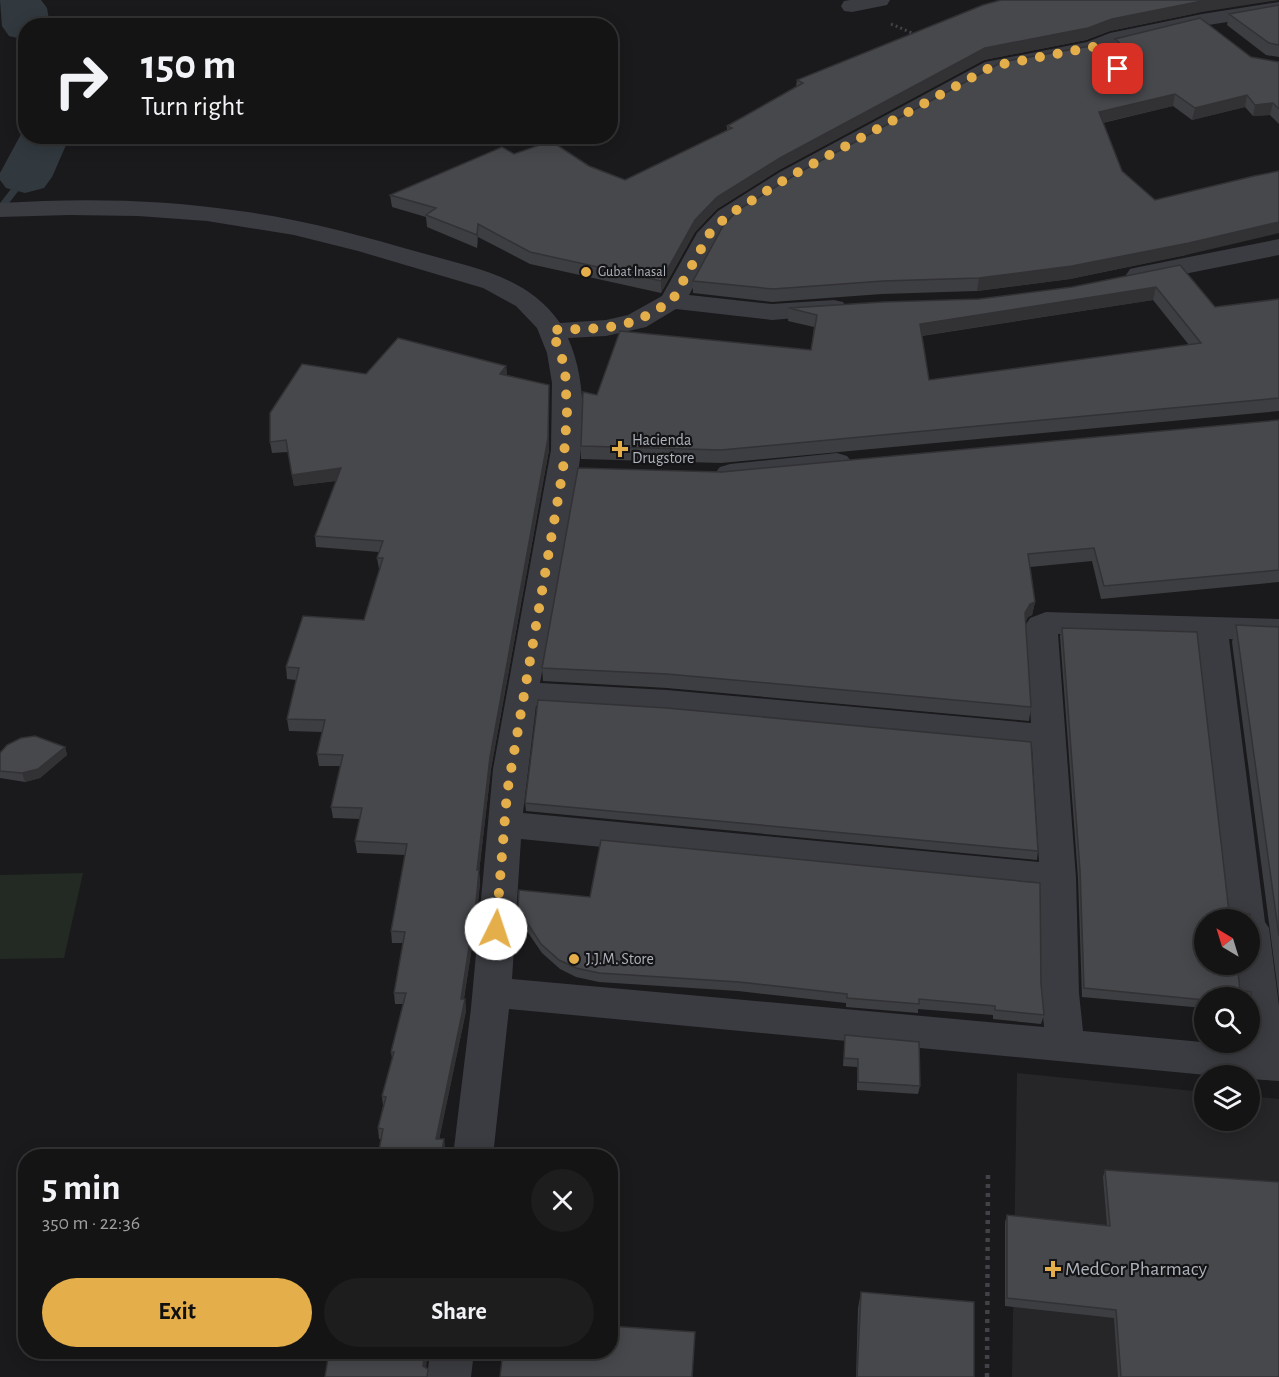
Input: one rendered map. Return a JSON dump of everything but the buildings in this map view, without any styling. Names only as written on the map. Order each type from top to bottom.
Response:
[{"type":"street","points":[[852,6],[879,0]]},
{"type":"street","points":[[552,330],[606,328],[637,321],[672,301],[716,227],[727,216],[789,177],[993,66],[1101,54],[1110,40],[1202,20],[1279,8]]},
{"type":"street","points":[[1202,20],[1230,41]]},
{"type":"street","points":[[0,210],[120,208],[181,212],[273,223],[315,232],[497,284],[525,300],[542,315],[552,330],[565,367],[567,414],[574,471],[523,694],[507,793],[491,992],[474,1149]]},
{"type":"street","points":[[1117,279],[1279,247]]},
{"type":"street","points":[[672,301],[772,312],[860,306]]},
{"type":"street","points":[[698,474],[721,474],[862,460]]},
{"type":"street","points":[[1065,1045],[1060,993],[1058,878],[1040,628],[1042,624],[1279,630]]},
{"type":"street","points":[[1212,628],[1247,909]]},
{"type":"street","points":[[523,694],[679,702],[1047,737]]},
{"type":"street","points":[[504,824],[1058,878]]},
{"type":"street","points":[[491,992],[1273,1065],[1258,975]]},
{"type":"street","points":[[449,1377],[451,1359]]},
{"type":"path","points":[[852,6],[921,37]]},
{"type":"path","points":[[987,1377],[988,1170]]},
{"type":"shaded area","points":[[83,873],[64,958],[0,959],[0,875]]},
{"type":"shaded area","points":[[1017,1073],[1194,1091],[1194,1131],[1260,1131],[1260,1097],[1279,1099],[1279,1377],[1012,1377]]},
{"type":"waterway","points":[[13,0],[23,8],[25,18]]},
{"type":"waterway","points":[[25,177],[40,144]]},
{"type":"waterway","points":[[0,209],[25,177]]},
{"type":"place","name":"Gubat Inasal","points":[[586,272]]},
{"type":"place","name":"Hacienda Drugstore","points":[[620,449]]},
{"type":"place","name":"J.J.M. Store","points":[[574,959]]},
{"type":"place","name":"MedCor Pharmacy","points":[[1053,1269]]},
{"type":"route","points":[[496,929],[507,793],[563,470],[567,414],[565,367],[552,330],[606,328],[637,321],[672,301],[710,233],[727,216],[789,177],[952,86],[993,66],[1093,47],[1118,69]]}]
